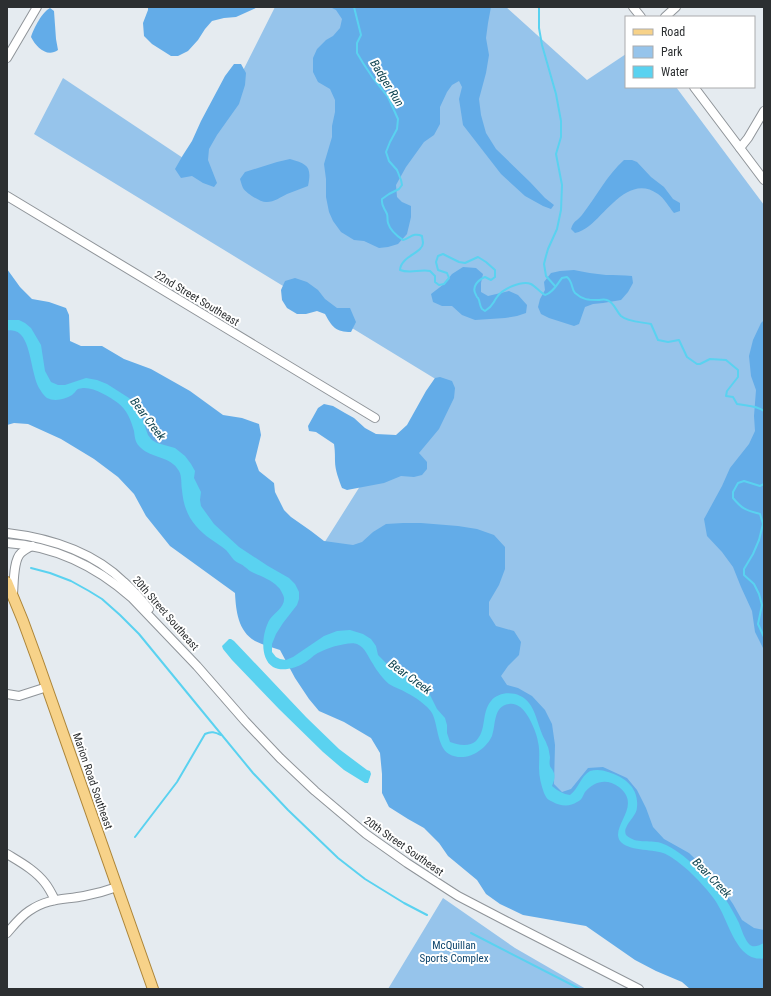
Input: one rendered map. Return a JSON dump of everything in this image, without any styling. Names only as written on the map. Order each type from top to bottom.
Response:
[{"type":"main road","name":"Marion Road Southeast","points":[[7,582],[23,620],[153,989]]},
{"type":"street","points":[[7,58],[37,7]]},
{"type":"street","points":[[633,7],[640,16]]},
{"type":"street","points":[[666,16],[676,7]]},
{"type":"street","points":[[695,88],[764,180]]},
{"type":"street","points":[[740,148],[748,138],[764,111]]},
{"type":"street","name":"22nd Street Southeast","points":[[7,196],[375,418]]},
{"type":"street","name":"20th Street Southeast","points":[[7,533],[56,542],[77,551],[106,567],[124,581],[245,721],[297,775],[350,821],[383,847],[426,876],[474,904],[639,989]]},
{"type":"street","name":"20th Street Southeast","points":[[7,543],[32,546],[68,557],[115,584],[132,598],[197,666]]},
{"type":"street","points":[[12,594],[15,570],[19,555],[22,551],[32,546]]},
{"type":"street","points":[[7,694],[19,696],[47,687]]},
{"type":"street","points":[[7,854],[27,867],[40,878],[55,900]]},
{"type":"street","points":[[7,933],[28,911],[44,904],[55,900],[83,897],[117,887]]},
{"type":"green space","points":[[275,7],[506,7],[587,80],[625,55],[625,88],[677,88],[764,205],[764,936],[568,819],[321,548],[374,464],[447,386],[34,134],[63,78],[195,166]]},
{"type":"green space","name":"McQuillan Sports Complex","points":[[443,898],[515,948],[586,989],[388,989]]},
{"type":"shaded area","points":[[148,7],[258,7],[236,17],[212,21],[188,51],[178,56],[171,56],[152,44],[144,36],[143,23]]},
{"type":"shaded area","points":[[330,7],[491,7],[486,38],[489,55],[479,99],[481,115],[486,133],[496,149],[545,198],[554,205],[551,209],[525,196],[501,174],[463,125],[459,99],[462,87],[459,81],[452,85],[440,107],[440,124],[434,135],[424,142],[406,167],[396,185],[397,197],[402,202],[411,206],[411,217],[407,234],[398,244],[379,248],[364,241],[354,240],[341,232],[333,221],[329,212],[326,197],[324,164],[332,137],[335,100],[330,89],[318,82],[313,72],[313,58],[317,49],[340,28],[342,19],[336,10]]},
{"type":"shaded area","points":[[50,8],[54,11],[58,50],[50,53],[39,48],[31,37],[41,17]]},
{"type":"shaded area","points":[[234,64],[241,64],[246,73],[245,85],[239,104],[209,149],[208,160],[217,183],[214,187],[203,183],[192,176],[181,178],[175,169],[192,141],[225,76]]},
{"type":"shaded area","points":[[290,159],[305,165],[309,170],[308,186],[270,202],[261,201],[243,188],[240,179],[245,172]]},
{"type":"shaded area","points":[[624,160],[632,160],[637,162],[651,177],[664,187],[673,199],[680,203],[680,211],[674,213],[658,194],[648,189],[638,188],[629,191],[620,197],[589,226],[575,233],[571,229],[575,221],[582,215],[612,172]]},
{"type":"shaded area","points":[[463,267],[476,268],[483,274],[481,292],[488,296],[509,291],[518,295],[527,305],[526,313],[505,318],[475,320],[462,315],[452,306],[442,306],[433,302],[431,294],[444,284],[452,274]]},
{"type":"shaded area","points":[[7,269],[20,287],[32,299],[49,302],[66,308],[69,315],[70,341],[81,346],[102,346],[124,359],[151,369],[190,391],[223,415],[242,418],[259,424],[261,435],[255,460],[259,471],[274,483],[275,492],[284,510],[291,517],[324,541],[353,545],[362,542],[373,532],[386,524],[403,523],[458,526],[477,529],[494,535],[505,547],[505,569],[499,585],[489,602],[489,615],[496,626],[514,631],[521,642],[519,655],[501,676],[507,685],[518,688],[532,696],[545,710],[552,724],[555,745],[554,784],[562,792],[571,789],[588,768],[603,767],[627,778],[637,790],[653,827],[664,839],[689,853],[716,879],[742,920],[754,928],[764,930],[764,989],[690,989],[682,982],[635,960],[586,926],[523,915],[500,904],[486,894],[477,880],[448,856],[439,843],[424,828],[389,807],[382,793],[380,753],[371,738],[344,722],[319,711],[295,678],[280,650],[255,641],[249,637],[241,626],[239,620],[235,593],[170,546],[146,516],[134,494],[118,477],[94,459],[61,439],[28,424],[14,423],[7,425]]},
{"type":"shaded area","points":[[574,270],[602,275],[632,276],[633,283],[621,300],[593,304],[585,307],[579,324],[574,326],[541,314],[538,307],[545,290],[544,282],[551,273]]},
{"type":"shaded area","points":[[295,278],[307,282],[337,308],[350,308],[356,322],[351,332],[338,330],[325,314],[317,311],[306,314],[297,314],[287,308],[282,300],[281,290],[285,281]]},
{"type":"shaded area","points":[[764,320],[764,650],[755,632],[752,611],[733,567],[722,552],[707,536],[704,519],[730,468],[749,444],[755,431],[754,416],[756,390],[751,376],[749,356],[753,340]]},
{"type":"shaded area","points":[[440,377],[452,381],[455,388],[454,398],[439,429],[419,453],[427,462],[427,469],[422,475],[414,477],[401,476],[384,483],[347,490],[342,488],[337,475],[334,444],[316,432],[309,431],[308,426],[318,408],[324,404],[333,406],[354,418],[365,428],[376,434],[396,435],[407,425],[435,378]]},
{"type":"water","points":[[7,320],[19,320],[31,328],[41,345],[45,371],[51,382],[58,385],[65,385],[86,378],[97,380],[107,384],[129,398],[135,405],[142,418],[148,435],[152,440],[175,448],[185,456],[191,464],[195,471],[194,478],[201,492],[201,506],[214,524],[239,547],[289,578],[295,584],[299,592],[299,599],[297,605],[276,634],[272,644],[272,652],[276,657],[286,660],[293,657],[324,636],[337,631],[350,630],[363,634],[371,639],[376,646],[378,655],[390,667],[409,678],[430,695],[437,709],[445,718],[450,742],[460,745],[473,743],[479,737],[482,732],[488,706],[495,697],[510,693],[521,696],[533,709],[548,748],[550,766],[554,775],[552,786],[565,794],[570,795],[587,773],[595,770],[606,771],[614,774],[630,784],[636,794],[637,810],[626,829],[626,835],[634,840],[656,842],[671,847],[705,874],[726,900],[748,943],[753,946],[757,946],[764,943],[764,957],[762,959],[756,958],[748,955],[743,950],[733,937],[715,900],[696,877],[682,865],[663,853],[628,847],[620,841],[618,835],[619,829],[625,816],[628,801],[626,794],[619,787],[610,782],[597,783],[592,785],[585,792],[580,800],[574,804],[568,805],[559,804],[547,799],[541,784],[539,748],[536,735],[531,722],[522,708],[514,704],[509,704],[500,708],[496,717],[492,736],[489,741],[480,751],[461,757],[449,754],[445,751],[440,741],[434,718],[430,710],[413,696],[387,682],[376,669],[365,650],[357,644],[338,645],[318,653],[301,665],[293,668],[281,669],[273,667],[266,658],[263,644],[267,624],[284,601],[284,597],[280,589],[272,582],[250,571],[235,561],[226,550],[199,530],[190,518],[184,504],[179,471],[171,462],[150,454],[139,446],[128,416],[118,403],[102,393],[87,388],[79,389],[72,395],[60,400],[53,400],[46,397],[36,382],[26,343],[23,337],[15,331],[7,330]]},
{"type":"water","points":[[229,639],[234,641],[306,717],[339,749],[370,771],[371,774],[368,783],[365,783],[344,770],[323,752],[279,709],[223,649],[222,646]]},
{"type":"waterway","name":"Badger Run","points":[[354,7],[361,35],[357,43],[357,53],[373,78],[388,97],[398,119],[397,129],[386,152],[389,161],[397,170],[402,185],[399,189],[382,199],[382,205],[387,214],[389,226],[398,237],[403,240],[414,235],[422,236],[422,246],[404,261],[400,270],[408,272],[430,271],[435,276],[435,282],[439,285],[444,284],[449,278],[447,273],[438,270],[436,262],[438,256],[443,254],[459,262],[465,263],[478,257],[495,270],[495,277],[491,280],[485,277],[476,284],[474,289],[481,307],[485,311],[503,291],[512,286],[523,283],[531,284],[545,295],[553,290],[562,278],[567,277],[575,293],[581,297],[588,300],[607,300],[624,318],[631,321],[651,324],[658,340],[668,342],[679,340],[687,357],[697,364],[710,359],[726,360],[738,370],[738,377],[727,391],[726,396],[733,397],[737,404],[755,407],[764,411]]},
{"type":"waterway","points":[[539,7],[539,28],[542,45],[556,94],[561,121],[561,137],[556,154],[562,185],[561,210],[557,229],[548,249],[544,264],[546,276],[555,286]]},
{"type":"waterway","name":"Badger Run","points":[[764,484],[760,486],[744,481],[738,483],[733,492],[733,498],[739,505],[760,514],[763,524],[759,540],[744,569],[744,575],[754,584],[759,594],[762,605],[758,624],[764,637]]},
{"type":"waterway","points":[[31,568],[71,581],[102,599],[139,634],[253,773],[288,810],[338,858],[365,879],[427,915]]},
{"type":"waterway","points":[[135,837],[177,782],[205,734],[213,732],[221,735]]},
{"type":"waterway","points":[[471,933],[580,989]]},
{"type":"water label","name":"Bear Creek","points":[[148,419]]},
{"type":"water label","name":"Bear Creek","points":[[410,677]]},
{"type":"water label","name":"Bear Creek","points":[[712,878]]}]
